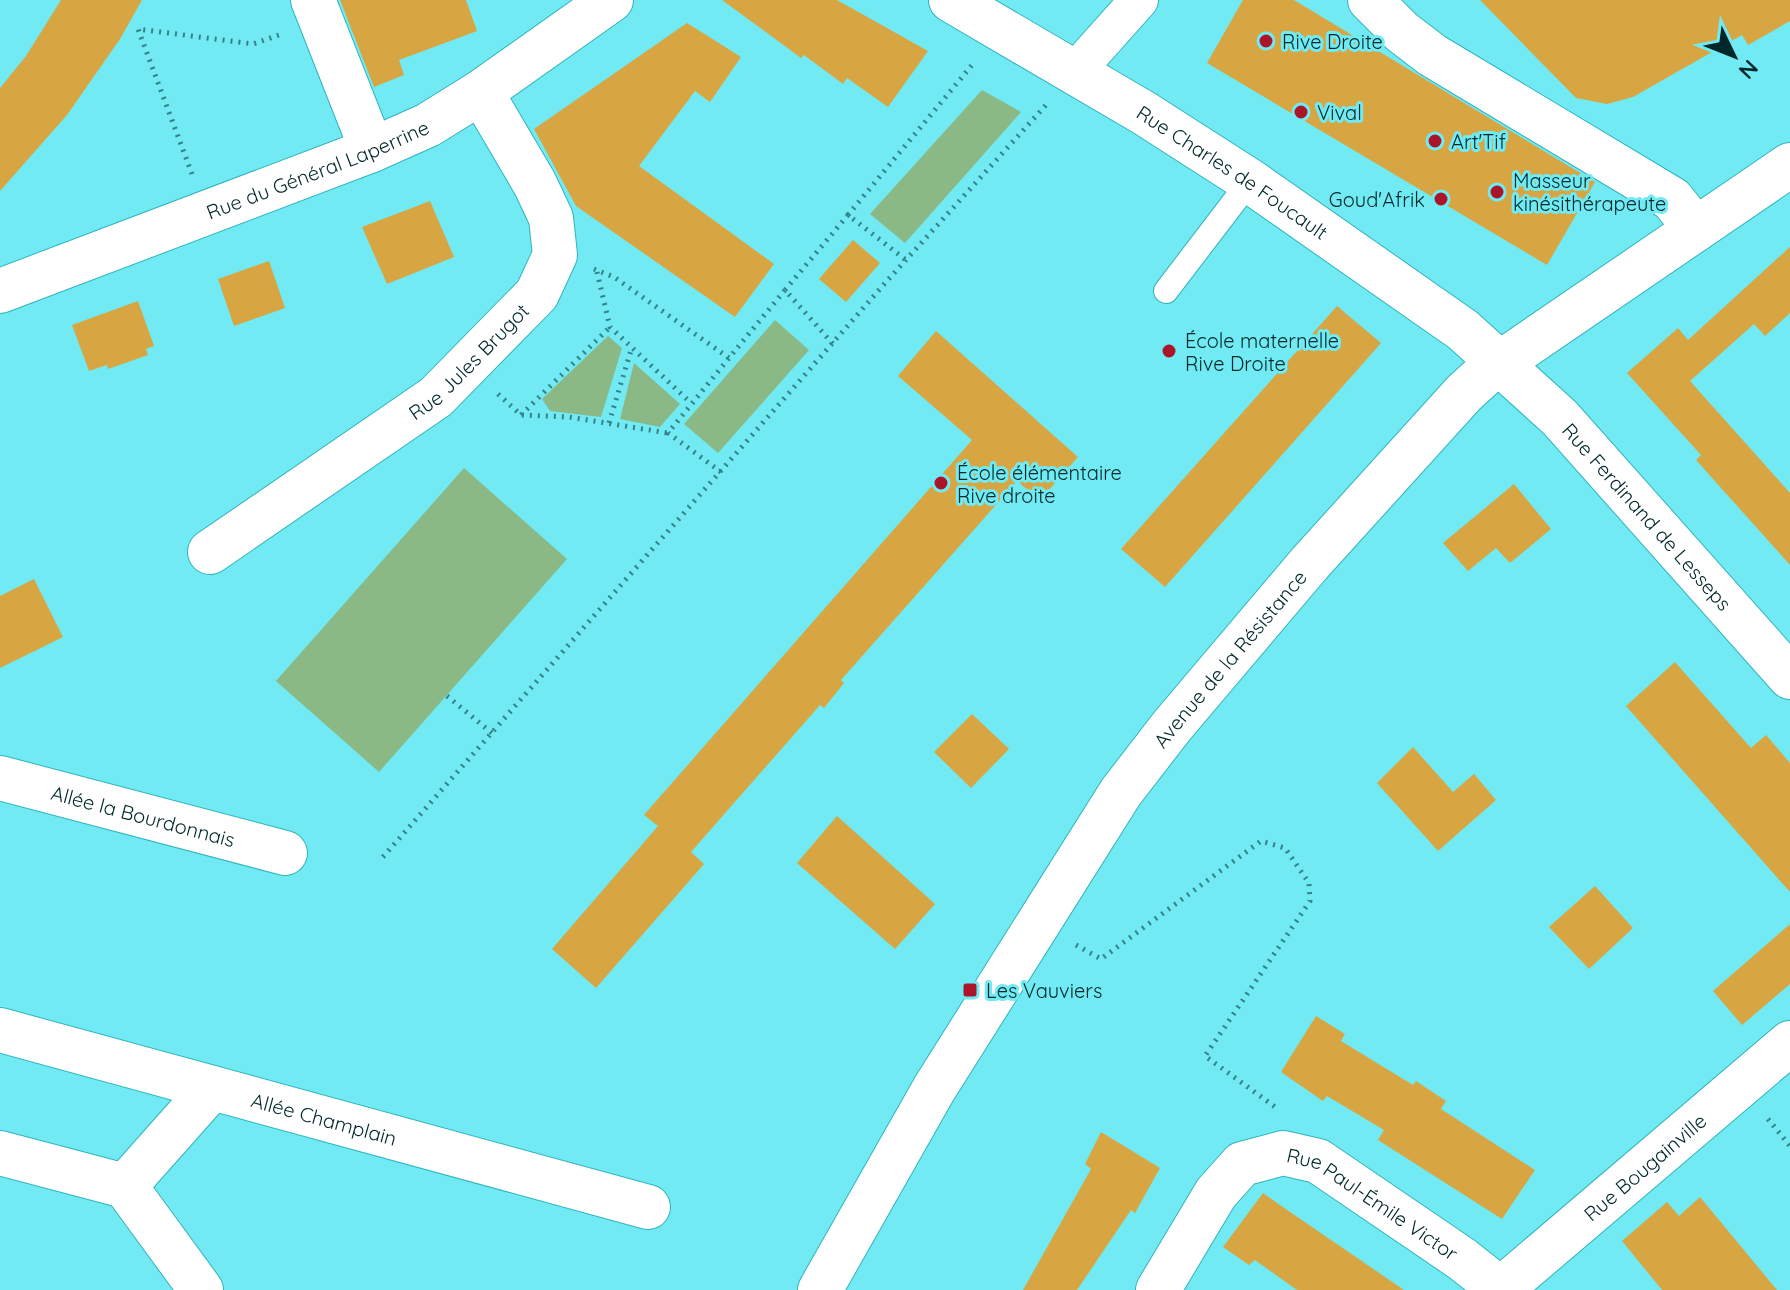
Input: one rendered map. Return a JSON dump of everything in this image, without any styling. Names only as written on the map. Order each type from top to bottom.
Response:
[{"type":"street","name":"Rue du Général Laperrine","points":[[0,291],[372,150],[428,125],[481,92],[611,0]]},
{"type":"street","name":"Rue Charles de Foucault","points":[[951,0],[1144,113],[1250,181],[1417,297],[1500,362]]},
{"type":"street","points":[[1089,56],[1139,0]]},
{"type":"street","points":[[1370,0],[1402,32],[1432,55],[1672,199],[1696,229]]},
{"type":"street","points":[[317,10],[372,150]]},
{"type":"street","points":[[481,92],[535,184],[551,218],[555,255]]},
{"type":"street","name":"Avenue de la Résistance","points":[[820,1290],[934,1089],[1121,792],[1172,726],[1310,563],[1464,393],[1500,362],[1790,165]]},
{"type":"street","name":"Rue Jules Brugot","points":[[210,552],[436,397],[537,294],[555,255]]},
{"type":"street","name":"Rue Ferdinand de Lesseps","points":[[1500,362],[1560,418],[1790,677]]},
{"type":"street","name":"Allée la Bourdonnais","points":[[0,778],[285,853]]},
{"type":"street","name":"Allée Champlain","points":[[0,1030],[648,1207]]},
{"type":"street","name":"Rue Bougainville","points":[[1500,1290],[1790,1043]]},
{"type":"street","points":[[125,1186],[212,1088]]},
{"type":"street","points":[[0,1153],[125,1186],[201,1290]]},
{"type":"street","name":"Rue Paul-Émile Victor","points":[[1158,1290],[1216,1193],[1242,1164],[1283,1153],[1318,1161],[1462,1259],[1500,1290]]},
{"type":"lane","points":[[1166,291],[1250,181]]},
{"type":"path","points":[[207,212],[138,29],[253,44],[317,10]]},
{"type":"path","points":[[668,433],[1002,29]]},
{"type":"path","points":[[383,857],[906,260],[1052,98]]},
{"type":"path","points":[[848,215],[906,260]]},
{"type":"path","points":[[555,255],[614,277],[729,358]]},
{"type":"path","points":[[597,270],[610,327],[691,403]]},
{"type":"path","points":[[785,290],[833,344]]},
{"type":"path","points":[[521,415],[610,327]]},
{"type":"path","points":[[609,423],[632,347]]},
{"type":"path","points":[[467,365],[521,415],[569,417],[668,433],[721,472]]},
{"type":"path","points":[[447,696],[492,733]]},
{"type":"path","points":[[1071,942],[1101,959],[1261,841],[1285,848],[1309,883],[1310,901],[1205,1056],[1289,1117],[1283,1153]]},
{"type":"green space","points":[[982,90],[1021,112],[905,243],[870,214]]},
{"type":"green space","points":[[775,320],[809,350],[718,453],[684,424]]},
{"type":"green space","points":[[608,336],[622,348],[601,417],[550,411],[542,399]]},
{"type":"green space","points":[[634,363],[680,404],[660,427],[620,419]]},
{"type":"green space","points":[[464,468],[567,559],[379,772],[276,681]]},
{"type":"building","points":[[61,0],[142,0],[120,39],[67,115],[0,191],[0,88],[26,56]]},
{"type":"building","points":[[340,0],[466,0],[477,31],[399,60],[404,75],[374,87]]},
{"type":"building","points":[[722,0],[837,0],[928,51],[888,107],[847,78],[843,84],[804,55],[801,58]]},
{"type":"building","points":[[1243,0],[1294,0],[1595,182],[1547,265],[1207,63]]},
{"type":"building","points":[[1480,0],[1790,0],[1790,21],[1748,45],[1742,35],[1633,97],[1607,104],[1576,98]]},
{"type":"building","points":[[687,23],[741,57],[710,102],[695,91],[639,166],[774,264],[735,317],[576,206],[534,129]]},
{"type":"building","points":[[430,201],[454,257],[387,284],[362,227]]},
{"type":"building","points":[[853,240],[880,263],[846,302],[819,279]]},
{"type":"building","points":[[1790,247],[1790,313],[1765,336],[1754,324],[1690,381],[1790,493],[1790,565],[1696,460],[1701,455],[1627,373],[1678,328],[1688,340]]},
{"type":"building","points":[[269,261],[285,308],[234,326],[218,279]]},
{"type":"building","points":[[138,301],[154,346],[146,349],[148,355],[108,369],[107,365],[89,371],[72,325]]},
{"type":"building","points":[[1337,306],[1381,343],[1165,587],[1121,549]]},
{"type":"building","points":[[936,331],[1078,457],[1040,500],[1017,481],[841,680],[844,683],[824,708],[820,705],[691,852],[704,864],[596,988],[552,949],[658,826],[644,815],[972,440],[898,376]]},
{"type":"building","points":[[1514,484],[1551,529],[1510,563],[1496,548],[1468,571],[1443,543]]},
{"type":"building","points":[[34,579],[63,637],[0,668],[0,596]]},
{"type":"building","points":[[1675,662],[1751,748],[1766,735],[1790,763],[1790,892],[1626,706]]},
{"type":"building","points":[[972,714],[1009,749],[971,788],[934,752]]},
{"type":"building","points":[[1413,747],[1453,792],[1474,774],[1496,800],[1438,851],[1377,783]]},
{"type":"building","points":[[837,816],[935,904],[895,949],[797,863]]},
{"type":"building","points":[[1595,886],[1633,928],[1589,969],[1549,927]]},
{"type":"building","points":[[1790,924],[1790,984],[1742,1025],[1713,991]]},
{"type":"building","points":[[1316,1016],[1345,1034],[1341,1041],[1413,1085],[1416,1081],[1446,1101],[1441,1109],[1535,1170],[1502,1219],[1378,1140],[1384,1130],[1327,1096],[1323,1101],[1281,1072]]},
{"type":"building","points":[[1101,1132],[1160,1168],[1135,1213],[1131,1210],[1077,1290],[1023,1290],[1091,1169],[1085,1164]]},
{"type":"building","points":[[1263,1193],[1404,1290],[1297,1290],[1255,1260],[1249,1265],[1223,1247]]},
{"type":"building","points":[[1700,1197],[1777,1290],[1662,1290],[1622,1241],[1667,1202],[1679,1216]]},
{"type":"place","name":"Rive Droite","points":[[1266,41]]},
{"type":"place","name":"Vival","points":[[1301,112]]},
{"type":"place","name":"Art'Tif","points":[[1435,141]]},
{"type":"place","name":"Masseur kinésithérapeute","points":[[1497,192]]},
{"type":"place","name":"Goud'Afrik","points":[[1441,199]]},
{"type":"place","name":"École maternelle Rive Droite","points":[[1169,351]]},
{"type":"place","name":"École élémentaire Rive droite","points":[[941,483]]},
{"type":"place","name":"Les Vauviers","points":[[970,990]]}]
